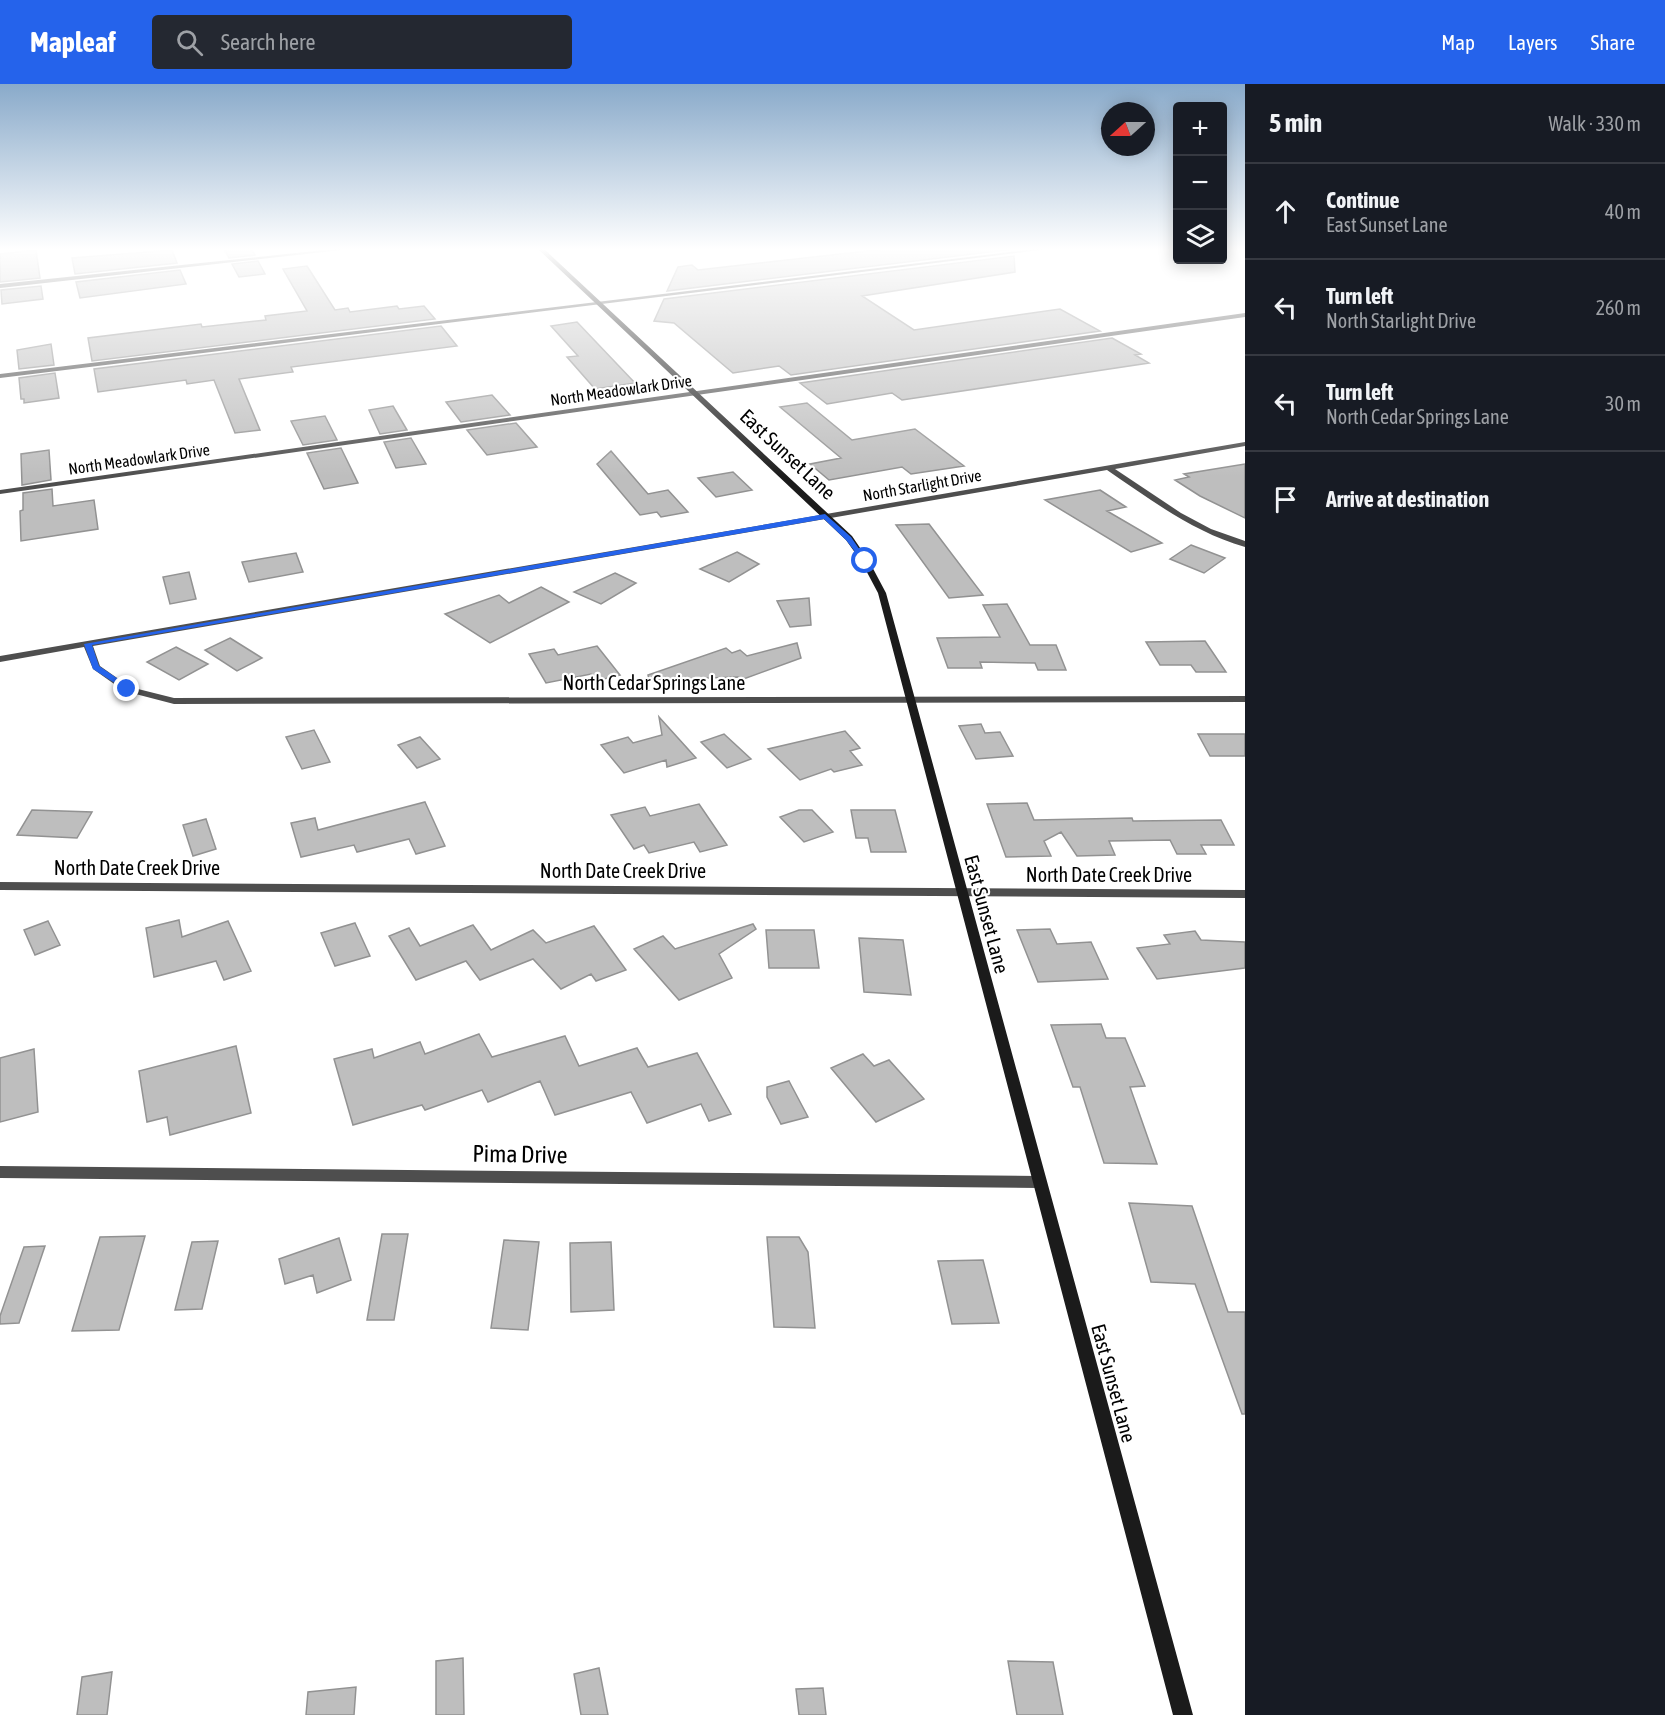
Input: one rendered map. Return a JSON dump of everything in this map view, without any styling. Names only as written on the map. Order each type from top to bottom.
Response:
[{"type":"street","points":[[0,376],[417,325]]},
{"type":"street","name":"East Sunset Lane","points":[[622,325],[849,538],[882,593],[1183,1715]]},
{"type":"street","name":"North Meadowlark Drive","points":[[0,492],[1174,325]]},
{"type":"street","name":"North Starlight Drive","points":[[0,659],[1245,444]]},
{"type":"street","points":[[1109,468],[1178,516],[1208,531],[1245,544]]},
{"type":"street","name":"North Cedar Springs Lane","points":[[87,644],[96,667],[127,689],[174,701],[1245,699]]},
{"type":"street","name":"North Date Creek Drive","points":[[0,886],[1245,894]]},
{"type":"street","name":"Pima Drive","points":[[0,1172],[1039,1182]]},
{"type":"building","points":[[192,325],[202,327],[385,325],[92,361],[88,338]]},
{"type":"building","points":[[580,325],[635,383],[595,389],[567,357],[578,356],[551,326]]},
{"type":"building","points":[[676,325],[907,325],[914,330],[948,325],[1089,325],[1100,331],[791,375],[779,366],[733,373]]},
{"type":"building","points":[[441,326],[457,346],[291,367],[293,372],[239,379],[260,430],[235,433],[214,380],[187,384],[186,380],[98,392],[94,369]]},
{"type":"building","points":[[1112,338],[1141,354],[1135,355],[1149,363],[902,400],[892,393],[827,404],[800,383]]},
{"type":"building","points":[[51,344],[54,365],[19,369],[17,350]]},
{"type":"building","points":[[55,373],[59,398],[24,403],[24,399],[21,399],[19,378]]},
{"type":"building","points":[[492,395],[510,415],[461,422],[446,402]]},
{"type":"building","points":[[807,403],[852,440],[915,429],[964,466],[911,474],[902,467],[829,480],[810,464],[841,458],[780,407]]},
{"type":"building","points":[[393,406],[407,430],[380,434],[369,410]]},
{"type":"building","points":[[325,416],[337,440],[303,445],[291,421]]},
{"type":"building","points":[[516,423],[537,447],[487,455],[467,430]]},
{"type":"building","points":[[411,438],[426,464],[396,468],[384,442]]},
{"type":"building","points":[[341,448],[358,483],[324,489],[307,453]]},
{"type":"building","points":[[49,450],[51,480],[22,485],[21,454]]},
{"type":"building","points":[[611,451],[648,494],[668,490],[688,512],[661,517],[657,512],[640,515],[597,464]]},
{"type":"building","points":[[1245,464],[1245,518],[1200,496],[1175,480],[1189,477],[1184,474]]},
{"type":"building","points":[[733,472],[752,490],[716,497],[698,478]]},
{"type":"building","points":[[52,489],[53,506],[94,500],[98,529],[21,541],[20,511],[23,510],[23,493]]},
{"type":"building","points":[[1100,490],[1126,507],[1107,511],[1162,543],[1131,552],[1045,500]]},
{"type":"building","points":[[929,524],[983,595],[949,598],[896,525]]},
{"type":"building","points":[[1191,545],[1225,558],[1204,573],[1170,559]]},
{"type":"building","points":[[737,552],[759,564],[729,582],[700,569]]},
{"type":"building","points":[[296,553],[303,572],[249,582],[242,562]]},
{"type":"building","points":[[189,572],[196,599],[170,604],[163,577]]},
{"type":"building","points":[[615,573],[636,583],[601,604],[574,592]]},
{"type":"building","points":[[541,587],[569,602],[490,643],[445,614],[499,595],[509,603]]},
{"type":"building","points":[[809,598],[811,625],[790,627],[777,601]]},
{"type":"building","points":[[1007,604],[1030,645],[1056,645],[1066,670],[1038,670],[1035,663],[980,662],[982,668],[948,668],[937,638],[1000,637],[983,605]]},
{"type":"building","points":[[230,638],[262,658],[237,671],[205,650]]},
{"type":"building","points":[[1205,641],[1226,672],[1196,672],[1191,665],[1160,665],[1146,642]]},
{"type":"building","points":[[797,643],[801,658],[741,680],[738,677],[649,680],[648,675],[726,648],[732,653],[740,650],[747,656]]},
{"type":"building","points":[[597,646],[620,675],[596,681],[591,674],[546,683],[529,654],[554,649],[558,655]]},
{"type":"building","points":[[176,647],[208,664],[179,680],[147,662]]},
{"type":"building","points":[[659,717],[696,758],[667,767],[666,760],[624,773],[601,745],[628,737],[633,743],[662,735]]},
{"type":"building","points":[[981,724],[985,733],[1000,732],[1013,756],[976,759],[959,726]]},
{"type":"building","points":[[314,730],[330,762],[302,769],[286,737]]},
{"type":"building","points":[[845,731],[860,748],[850,751],[862,765],[834,772],[831,769],[800,780],[768,749]]},
{"type":"building","points":[[724,734],[751,759],[727,768],[701,742]]},
{"type":"building","points":[[1198,734],[1245,734],[1245,756],[1210,756]]},
{"type":"building","points":[[420,737],[440,759],[417,768],[398,745]]},
{"type":"building","points":[[425,802],[445,846],[416,854],[409,839],[357,852],[354,845],[301,857],[291,823],[315,818],[318,830]]},
{"type":"building","points":[[1027,803],[1034,820],[1132,818],[1133,821],[1221,820],[1234,845],[1201,845],[1206,854],[1177,854],[1170,840],[1109,841],[1115,855],[1077,856],[1061,832],[1044,841],[1051,856],[1006,857],[987,804]]},
{"type":"building","points":[[699,804],[727,845],[700,852],[694,842],[649,853],[644,845],[634,849],[611,815],[645,807],[650,816]]},
{"type":"building","points":[[32,810],[92,812],[77,838],[17,835]]},
{"type":"building","points":[[799,810],[812,810],[833,832],[804,842],[780,817]]},
{"type":"building","points":[[851,810],[895,810],[906,852],[871,852],[868,838],[856,838]]},
{"type":"building","points":[[206,819],[216,849],[193,856],[183,825]]},
{"type":"building","points":[[179,920],[182,937],[228,921],[251,971],[224,980],[216,961],[154,977],[146,928]]},
{"type":"building","points":[[48,921],[60,945],[35,955],[24,930]]},
{"type":"building","points":[[355,923],[370,956],[335,966],[321,933]]},
{"type":"building","points":[[753,924],[756,929],[719,954],[732,978],[679,1000],[634,949],[663,936],[675,949]]},
{"type":"building","points":[[473,925],[491,950],[533,930],[546,943],[594,926],[626,970],[596,981],[591,974],[561,989],[533,959],[480,980],[466,961],[416,980],[389,936],[409,928],[420,946]]},
{"type":"building","points":[[1050,929],[1057,944],[1091,942],[1108,979],[1038,982],[1017,930]]},
{"type":"building","points":[[766,930],[814,930],[819,968],[769,968]]},
{"type":"building","points":[[1195,931],[1201,940],[1245,942],[1245,968],[1157,979],[1137,948],[1170,944],[1164,935]]},
{"type":"building","points":[[859,938],[903,940],[911,995],[864,992]]},
{"type":"building","points":[[1101,1024],[1106,1038],[1125,1038],[1145,1086],[1130,1087],[1157,1164],[1104,1163],[1080,1087],[1073,1087],[1051,1025]]},
{"type":"building","points":[[479,1034],[492,1057],[565,1036],[579,1066],[637,1048],[648,1067],[697,1053],[731,1114],[709,1121],[701,1104],[647,1123],[631,1092],[555,1115],[540,1081],[488,1102],[482,1090],[425,1110],[422,1105],[353,1125],[334,1059],[372,1049],[374,1058],[420,1042],[425,1054]]},
{"type":"building","points":[[236,1046],[251,1113],[170,1135],[167,1117],[147,1122],[139,1071]]},
{"type":"building","points":[[34,1049],[38,1112],[0,1122],[0,1058]]},
{"type":"building","points":[[863,1054],[874,1066],[889,1060],[924,1099],[876,1122],[831,1068]]},
{"type":"building","points":[[789,1081],[808,1117],[781,1124],[767,1097],[767,1087]]},
{"type":"building","points":[[1129,1203],[1192,1206],[1228,1312],[1245,1312],[1245,1414],[1242,1414],[1195,1284],[1151,1282]]},
{"type":"building","points":[[382,1234],[408,1234],[394,1320],[367,1320]]},
{"type":"building","points":[[145,1236],[119,1330],[72,1331],[100,1237]]},
{"type":"building","points":[[767,1237],[799,1237],[808,1252],[815,1328],[774,1327]]},
{"type":"building","points":[[339,1238],[351,1280],[317,1293],[313,1275],[285,1284],[279,1259]]},
{"type":"building","points":[[504,1240],[539,1242],[528,1330],[491,1328]]},
{"type":"building","points":[[218,1241],[202,1309],[175,1310],[192,1242]]},
{"type":"building","points":[[611,1242],[614,1310],[571,1312],[570,1243]]},
{"type":"building","points":[[45,1246],[19,1323],[0,1324],[0,1316],[24,1247]]},
{"type":"building","points":[[983,1260],[999,1323],[952,1324],[938,1261]]},
{"type":"building","points":[[463,1658],[464,1715],[436,1715],[436,1661]]},
{"type":"building","points":[[1008,1661],[1053,1662],[1063,1715],[1017,1715]]},
{"type":"building","points":[[599,1668],[608,1715],[581,1715],[574,1674]]},
{"type":"building","points":[[112,1672],[107,1715],[77,1715],[82,1677]]},
{"type":"building","points":[[356,1687],[354,1715],[306,1715],[308,1692]]},
{"type":"building","points":[[823,1688],[826,1715],[799,1715],[796,1689]]},
{"type":"route","points":[[127,689],[96,667],[87,644],[825,516],[849,538],[865,561]]}]
